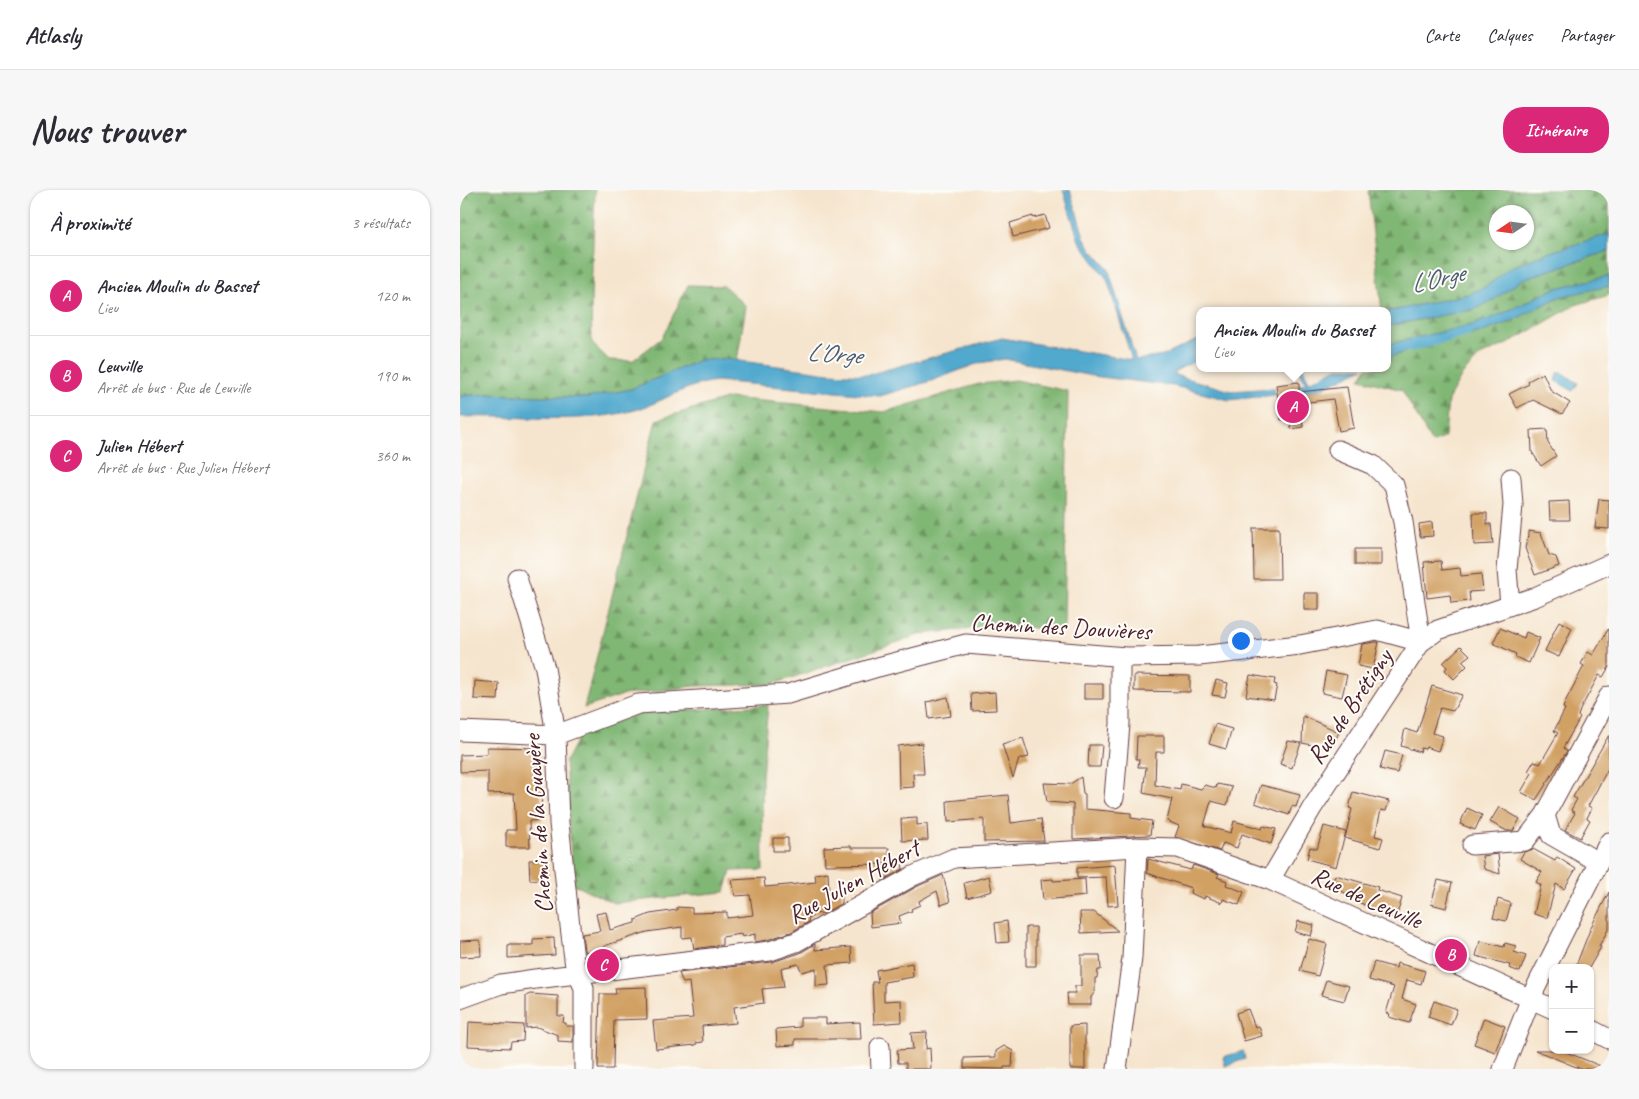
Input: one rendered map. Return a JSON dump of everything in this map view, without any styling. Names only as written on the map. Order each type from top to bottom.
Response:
[{"type":"street","points":[[1338,450],[1373,465],[1394,485],[1406,540],[1422,642]]},
{"type":"street","points":[[1510,605],[1507,570],[1513,505],[1511,478]]},
{"type":"street","name":"Rue de Brétigny","points":[[1270,880],[1316,801],[1422,642],[1438,630],[1535,597],[1609,564]]},
{"type":"street","name":"Chemin de la Guayère","points":[[517,578],[545,668],[556,734],[559,822],[575,967],[584,988],[584,1069]]},
{"type":"street","name":"Chemin des Douvières","points":[[556,734],[638,704],[788,694],[878,666],[966,644],[1120,657],[1199,656],[1300,645],[1377,630],[1422,642]]},
{"type":"street","points":[[1114,798],[1120,724],[1120,657]]},
{"type":"street","points":[[1472,845],[1525,841],[1545,815],[1609,696]]},
{"type":"street","points":[[460,731],[556,734]]},
{"type":"street","points":[[1545,815],[1551,835],[1598,862]]},
{"type":"street","points":[[1503,1069],[1531,999],[1609,842]]},
{"type":"street","points":[[1117,1069],[1132,958],[1137,847]]},
{"type":"street","name":"Rue Julien Hébert","points":[[460,999],[501,984],[770,951],[796,942],[936,864],[972,855],[1137,847],[1178,848],[1270,880]]},
{"type":"street","name":"Rue de Leuville","points":[[1270,880],[1551,1009]]},
{"type":"street","points":[[1594,1031],[1609,1039]]},
{"type":"street","points":[[880,1047],[881,1069]]},
{"type":"green space","points":[[460,190],[595,190],[591,297],[592,343],[609,360],[632,361],[662,338],[688,285],[724,286],[746,306],[737,361],[704,361],[641,386],[587,398],[489,394],[460,396]]},
{"type":"green space","points":[[1368,190],[1609,190],[1609,295],[1575,305],[1511,342],[1480,356],[1462,375],[1448,400],[1445,437],[1432,443],[1402,390],[1360,379],[1364,372],[1391,372],[1391,307],[1382,307]]},
{"type":"green space","points":[[1016,380],[1068,391],[1064,631],[1005,625],[922,634],[773,684],[695,686],[623,695],[584,708],[656,420],[729,398],[884,412],[979,384]]},
{"type":"green space","points":[[768,705],[762,777],[763,870],[731,871],[725,892],[614,903],[573,884],[565,762],[579,736],[640,713]]},
{"type":"water","points":[[1063,190],[1070,190],[1084,237],[1091,249],[1108,268],[1136,360],[1163,356],[1196,340],[1196,360],[1175,371],[1175,375],[1231,391],[1274,388],[1275,395],[1229,400],[1174,386],[1092,376],[1005,359],[979,363],[931,381],[880,396],[716,381],[693,386],[638,409],[607,416],[586,418],[460,417],[460,396],[489,394],[587,398],[631,389],[700,360],[726,359],[829,373],[867,375],[1002,338],[1132,360],[1107,279],[1079,241]]},
{"type":"water","points":[[1609,234],[1609,251],[1523,279],[1492,301],[1475,309],[1391,325],[1391,311],[1469,294],[1487,286],[1509,268],[1547,253]]},
{"type":"water","points":[[1609,276],[1609,286],[1559,297],[1510,322],[1483,332],[1452,337],[1391,357],[1391,344],[1393,343],[1472,325],[1497,316],[1556,288]]},
{"type":"water","points":[[1299,372],[1305,372],[1309,382],[1329,372],[1355,372],[1318,390],[1300,392],[1299,385],[1306,383]]},
{"type":"water","points":[[1561,372],[1578,383],[1573,391],[1556,381],[1558,373]]},
{"type":"water","points":[[1243,1051],[1245,1059],[1225,1066],[1223,1057]]},
{"type":"building","points":[[1045,215],[1049,228],[1013,237],[1010,223],[1033,216],[1033,218]]},
{"type":"building","points":[[1543,373],[1551,391],[1570,403],[1562,414],[1533,400],[1517,408],[1509,394],[1529,384],[1528,381]]},
{"type":"building","points":[[1299,382],[1299,392],[1347,387],[1354,428],[1339,431],[1333,399],[1301,403],[1303,427],[1291,429],[1290,419],[1281,420],[1276,385]]},
{"type":"building","points":[[1547,429],[1548,443],[1556,456],[1541,466],[1532,452],[1531,430]]},
{"type":"building","points":[[1599,499],[1609,500],[1609,529],[1595,528]]},
{"type":"building","points":[[1569,501],[1570,520],[1550,520],[1549,502]]},
{"type":"building","points":[[1473,513],[1487,513],[1487,524],[1491,524],[1493,544],[1474,545]]},
{"type":"building","points":[[1432,522],[1433,536],[1420,537],[1419,524]]},
{"type":"building","points":[[1253,528],[1279,528],[1280,579],[1254,579]]},
{"type":"building","points":[[1529,531],[1541,533],[1549,555],[1556,557],[1559,566],[1535,575],[1525,548]]},
{"type":"building","points":[[1355,549],[1381,549],[1381,565],[1355,565]]},
{"type":"building","points":[[1441,561],[1442,570],[1460,568],[1461,576],[1481,574],[1483,591],[1469,592],[1470,601],[1451,603],[1450,595],[1427,598],[1424,562]]},
{"type":"building","points":[[1304,593],[1319,593],[1319,610],[1304,610]]},
{"type":"building","points":[[1559,621],[1572,628],[1559,657],[1545,651]]},
{"type":"building","points":[[1500,628],[1524,638],[1526,632],[1540,638],[1529,663],[1515,657],[1516,654],[1493,643]]},
{"type":"building","points":[[1609,628],[1609,667],[1603,677],[1599,675],[1580,710],[1578,716],[1580,718],[1563,748],[1567,751],[1536,800],[1521,792],[1532,773],[1528,771],[1534,761],[1540,764],[1558,733],[1554,731],[1565,709],[1563,708],[1565,702],[1584,666],[1581,664],[1588,652],[1593,655]]},
{"type":"building","points":[[1379,642],[1373,669],[1358,666],[1362,644]]},
{"type":"building","points":[[1461,646],[1470,655],[1462,661],[1467,666],[1454,679],[1445,670],[1447,667],[1443,663]]},
{"type":"building","points":[[1326,671],[1347,675],[1342,697],[1322,693]]},
{"type":"building","points":[[1134,675],[1190,676],[1190,692],[1134,691]]},
{"type":"building","points":[[1250,675],[1275,679],[1274,684],[1277,685],[1274,700],[1246,696]]},
{"type":"building","points":[[1216,680],[1228,683],[1225,697],[1212,695]]},
{"type":"building","points":[[475,681],[499,683],[498,700],[474,699]]},
{"type":"building","points":[[1084,684],[1103,684],[1103,699],[1084,699]]},
{"type":"building","points":[[1432,686],[1462,695],[1453,711],[1440,708],[1432,733],[1443,736],[1438,751],[1426,747],[1425,749],[1421,748],[1420,752],[1401,746],[1405,729],[1417,733]]},
{"type":"building","points":[[995,692],[996,710],[972,711],[971,694]]},
{"type":"building","points":[[948,697],[951,716],[929,719],[927,702]]},
{"type":"building","points":[[1303,716],[1339,732],[1332,747],[1324,743],[1322,747],[1302,743]]},
{"type":"building","points":[[1215,724],[1232,729],[1226,749],[1209,744]]},
{"type":"building","points":[[1609,735],[1609,767],[1588,806],[1592,808],[1587,818],[1590,820],[1580,838],[1565,830],[1575,813],[1571,810],[1577,799],[1573,797]]},
{"type":"building","points":[[1137,736],[1164,736],[1164,752],[1156,752],[1155,785],[1180,790],[1181,784],[1201,789],[1205,785],[1216,788],[1217,784],[1232,787],[1227,805],[1211,801],[1204,826],[1231,833],[1234,821],[1262,829],[1263,826],[1276,829],[1271,844],[1242,834],[1237,848],[1223,843],[1220,851],[1175,837],[1179,826],[1167,821],[1172,799],[1143,793],[1146,767],[1138,767],[1139,759],[1136,759]]},
{"type":"building","points":[[1023,738],[1029,757],[1019,759],[1013,778],[1002,744]]},
{"type":"building","points":[[1288,741],[1301,743],[1292,768],[1280,764]]},
{"type":"building","points":[[922,743],[924,774],[913,774],[914,787],[899,788],[898,746]]},
{"type":"building","points":[[1089,745],[1102,745],[1100,767],[1088,767]]},
{"type":"building","points":[[487,747],[540,748],[542,820],[529,821],[530,847],[506,847],[506,830],[516,830],[514,793],[488,794],[488,771],[460,772],[460,755],[487,754]]},
{"type":"building","points":[[1385,751],[1402,755],[1397,773],[1380,769]]},
{"type":"building","points":[[1081,777],[1083,793],[1085,794],[1085,809],[1131,813],[1131,818],[1152,821],[1150,835],[1073,839],[1073,804],[1047,802],[1044,783],[1070,784]]},
{"type":"building","points":[[1261,785],[1300,795],[1296,807],[1292,806],[1289,815],[1255,803]]},
{"type":"building","points":[[1353,792],[1389,801],[1386,811],[1381,810],[1375,836],[1383,838],[1380,848],[1345,838],[1352,809],[1349,808]]},
{"type":"building","points":[[1008,795],[1011,823],[1041,819],[1044,841],[984,842],[984,819],[948,822],[947,801]]},
{"type":"building","points":[[1499,807],[1520,819],[1513,831],[1507,831],[1490,822]]},
{"type":"building","points":[[1467,808],[1482,815],[1475,830],[1460,824]]},
{"type":"building","points":[[917,818],[917,825],[927,824],[928,840],[902,841],[901,819]]},
{"type":"building","points":[[1324,826],[1346,832],[1336,867],[1307,859],[1310,847],[1317,849]]},
{"type":"building","points":[[773,838],[788,838],[788,851],[773,851]]},
{"type":"building","points":[[851,846],[851,848],[889,848],[889,864],[825,865],[824,847]]},
{"type":"building","points":[[1533,849],[1555,861],[1557,857],[1576,869],[1564,889],[1556,884],[1547,918],[1534,914],[1541,885],[1536,882],[1542,872],[1520,859],[1524,852]]},
{"type":"building","points":[[1498,854],[1500,874],[1484,869],[1482,856]]},
{"type":"building","points":[[1148,859],[1191,870],[1193,865],[1219,874],[1217,877],[1227,881],[1226,885],[1244,892],[1239,905],[1223,899],[1222,903],[1205,896],[1204,899],[1190,893],[1191,888],[1147,873]]},
{"type":"building","points":[[529,860],[547,860],[548,879],[530,880]]},
{"type":"building","points":[[883,864],[902,864],[903,869],[883,880]]},
{"type":"building","points":[[1115,865],[1118,905],[1108,906],[1106,877],[1077,878],[1077,868]]},
{"type":"building","points":[[828,872],[829,893],[842,892],[842,903],[824,913],[811,914],[812,917],[808,917],[809,922],[791,932],[767,940],[755,942],[755,934],[742,937],[741,934],[722,937],[722,945],[694,949],[692,937],[682,938],[682,927],[647,932],[604,946],[605,948],[585,952],[584,950],[582,934],[600,931],[596,914],[606,912],[610,930],[635,923],[635,920],[650,914],[677,910],[677,907],[692,908],[692,913],[727,912],[727,918],[753,915],[750,895],[735,896],[732,880],[764,878],[765,887],[816,882],[815,874]]},
{"type":"building","points":[[943,875],[950,902],[941,905],[937,891],[919,901],[920,905],[911,909],[912,911],[899,916],[901,923],[871,927],[870,913],[918,886]]},
{"type":"building","points":[[1335,875],[1378,887],[1377,890],[1402,898],[1396,918],[1346,897],[1348,894],[1330,887]]},
{"type":"building","points":[[989,876],[992,891],[967,898],[964,883]]},
{"type":"building","points":[[1053,879],[1053,881],[1085,879],[1086,896],[1043,900],[1041,880]]},
{"type":"building","points":[[1438,880],[1452,883],[1446,908],[1431,904]]},
{"type":"building","points":[[1609,892],[1609,928],[1599,946],[1601,947],[1591,964],[1577,964],[1591,927]]},
{"type":"building","points":[[1498,899],[1511,903],[1506,921],[1493,918]]},
{"type":"building","points":[[1080,912],[1094,912],[1118,931],[1081,933]]},
{"type":"building","points":[[1007,921],[1009,942],[997,943],[995,923]]},
{"type":"building","points":[[1298,921],[1314,925],[1311,936],[1295,932]]},
{"type":"building","points":[[1026,927],[1036,927],[1036,966],[1026,966]]},
{"type":"building","points":[[554,938],[555,955],[508,958],[508,945],[533,945],[533,939]]},
{"type":"building","points":[[1309,939],[1327,944],[1318,976],[1300,971]]},
{"type":"building","points":[[480,940],[481,956],[460,957],[460,941]]},
{"type":"building","points":[[1480,941],[1504,947],[1505,943],[1516,946],[1514,952],[1526,956],[1520,972],[1509,968],[1510,965],[1476,956]]},
{"type":"building","points":[[815,944],[815,950],[851,947],[852,963],[827,965],[829,985],[816,986],[816,968],[802,972],[798,964],[781,968],[784,987],[762,989],[764,1003],[734,1007],[736,1023],[702,1026],[703,1042],[696,1043],[696,1045],[656,1049],[653,1021],[693,1018],[689,982],[683,983],[679,973],[772,962],[800,953]]},
{"type":"building","points":[[1081,955],[1100,955],[1101,970],[1098,970],[1097,978],[1095,978],[1095,992],[1091,997],[1091,1005],[1068,1005],[1067,993],[1075,993],[1075,986],[1081,986]]},
{"type":"building","points":[[1374,962],[1396,968],[1397,963],[1425,971],[1421,984],[1407,980],[1402,999],[1416,1004],[1409,1023],[1389,1017],[1390,1014],[1386,1013],[1394,987],[1369,980]]},
{"type":"building","points":[[912,963],[913,977],[884,982],[884,1001],[901,1000],[902,1022],[874,1024],[872,982],[878,982],[876,970]]},
{"type":"building","points":[[1326,980],[1349,986],[1344,1001],[1321,995]]},
{"type":"building","points":[[646,987],[647,1019],[614,1020],[613,1069],[598,1069],[600,994],[616,994],[615,988]]},
{"type":"building","points":[[530,994],[558,996],[558,1016],[564,1016],[563,1023],[566,1023],[566,1026],[573,1026],[573,1042],[558,1041],[558,1035],[537,1027],[526,1028],[526,996]]},
{"type":"building","points":[[1434,1001],[1457,1009],[1451,1025],[1428,1017]]},
{"type":"building","points":[[1248,1009],[1255,1027],[1259,1026],[1262,1036],[1244,1041],[1236,1013]]},
{"type":"building","points":[[800,1018],[826,1018],[826,1024],[860,1022],[861,1039],[795,1039],[795,1045],[777,1046],[776,1029],[800,1027]]},
{"type":"building","points":[[1484,1018],[1505,1026],[1495,1052],[1474,1044]]},
{"type":"building","points":[[469,1022],[524,1025],[523,1041],[511,1042],[510,1048],[468,1046]]},
{"type":"building","points":[[1085,1025],[1085,1069],[1070,1069],[1070,1026]]},
{"type":"building","points":[[927,1032],[926,1049],[930,1048],[931,1069],[906,1069],[906,1063],[898,1063],[897,1050],[913,1049],[911,1033]]},
{"type":"building","points":[[1004,1046],[1013,1051],[1012,1067],[1004,1067],[1004,1069],[964,1068],[964,1058],[996,1057],[996,1051]]},
{"type":"building","points":[[1535,1050],[1549,1050],[1549,1054],[1571,1054],[1608,1069],[1581,1069]]},
{"type":"waterway","points":[[1409,350],[1470,334]]},
{"type":"place","name":"Ancien Moulin du Basset","points":[[1293,407]]},
{"type":"place","name":"Leuville","points":[[1451,955]]},
{"type":"place","name":"Julien Hébert","points":[[603,965]]},
{"type":"water label","name":"L'Orge","points":[[1437,278]]},
{"type":"water label","name":"L'Orge","points":[[834,353]]}]
